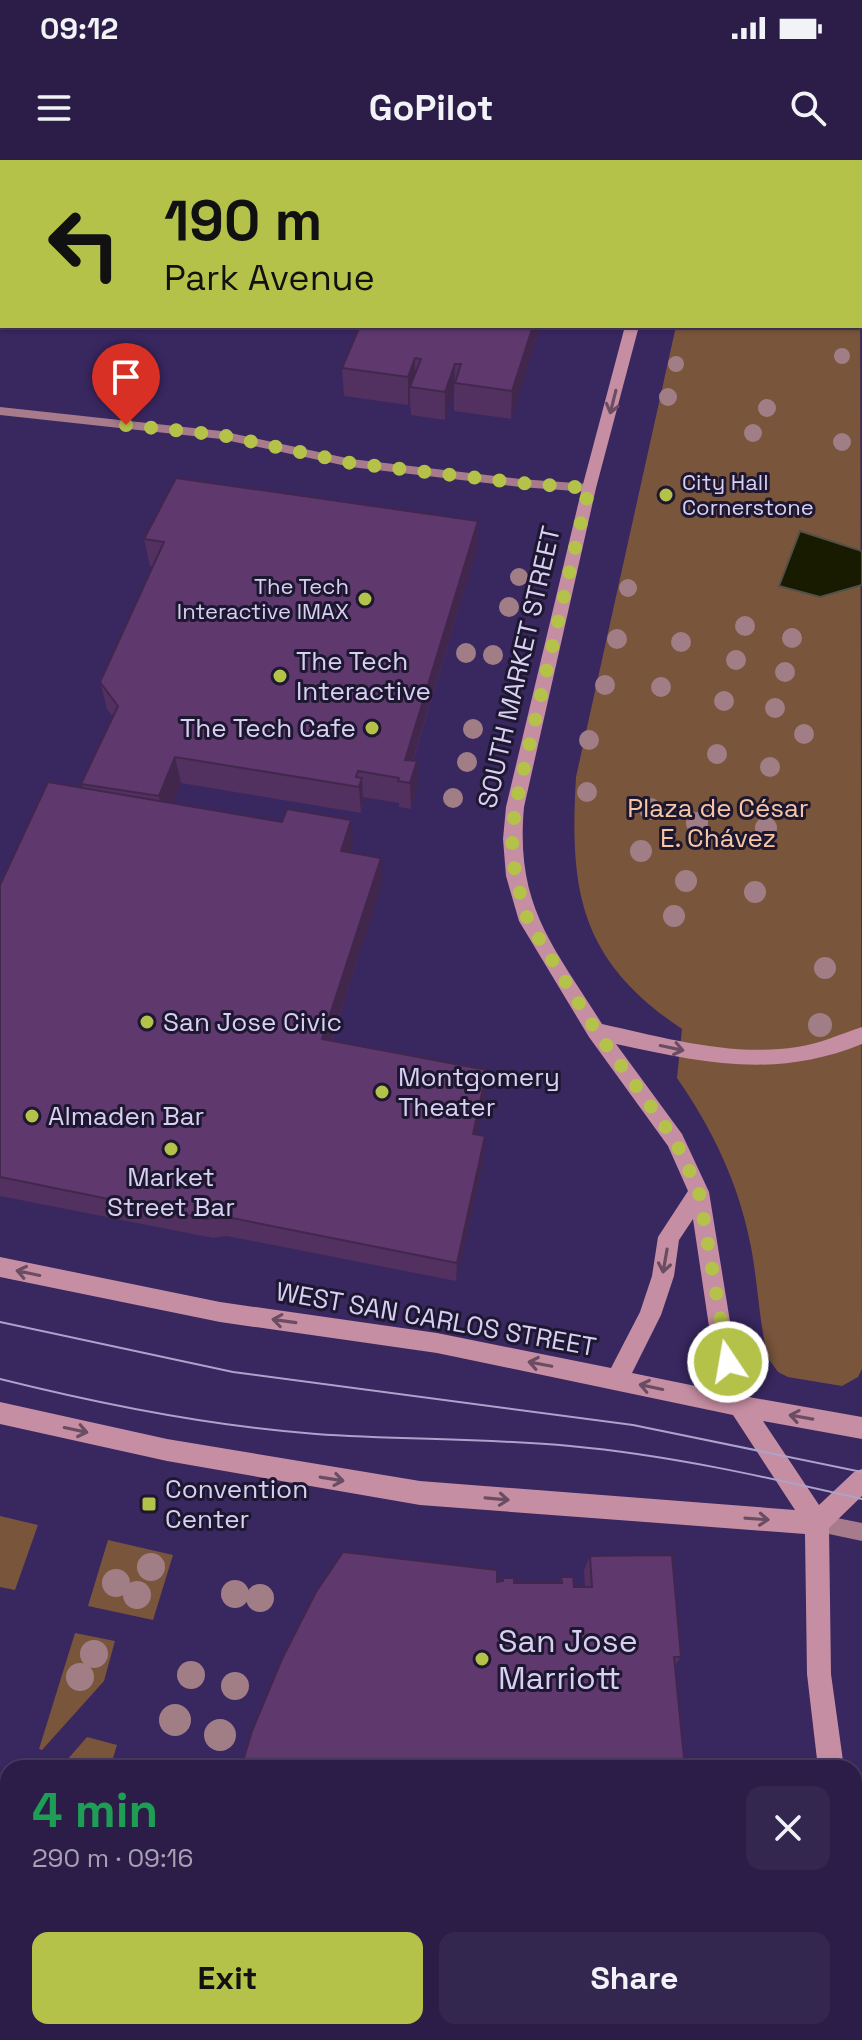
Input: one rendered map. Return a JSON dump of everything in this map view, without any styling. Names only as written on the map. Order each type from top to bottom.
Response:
[{"type":"main road","name":"SOUTH MARKET STREET","points":[[631,328],[589,488],[515,807],[512,839],[515,876],[528,921],[596,1031],[675,1140],[699,1192],[722,1340],[740,1406],[817,1523]]},
{"type":"main road","points":[[0,411],[221,435],[351,463],[589,488]]},
{"type":"main road","points":[[596,1031],[674,1050],[777,1059],[836,1048],[862,1035]]},
{"type":"main road","points":[[617,1379],[650,1315],[663,1276],[669,1237],[699,1192]]},
{"type":"main road","name":"WEST SAN CARLOS STREET","points":[[0,1267],[220,1312],[437,1343],[862,1428]]},
{"type":"main road","points":[[0,1413],[167,1450],[420,1493],[817,1523],[862,1532]]},
{"type":"main road","points":[[830,1760],[819,1674],[817,1523],[862,1480]]},
{"type":"green space","name":"Plaza de César E. Chávez","points":[[676,328],[860,328],[862,1369],[858,1377],[842,1386],[788,1377],[778,1372],[768,1358],[751,1247],[739,1201],[713,1138],[677,1078],[682,1029],[648,1003],[622,977],[602,950],[588,921],[575,856],[576,777]]},
{"type":"green space","points":[[0,1516],[38,1525],[15,1590],[0,1587]]},
{"type":"green space","points":[[108,1540],[173,1555],[153,1620],[88,1606]]},
{"type":"green space","points":[[75,1633],[115,1641],[104,1681],[42,1750],[39,1749]]},
{"type":"green space","points":[[87,1737],[117,1745],[112,1760],[67,1760]]},
{"type":"shaded area","points":[[800,531],[862,551],[862,585],[820,597],[779,586]]},
{"type":"building","points":[[359,328],[532,328],[512,391],[455,383],[461,364],[455,364],[445,392],[410,387],[421,359],[415,358],[408,377],[342,368]]},
{"type":"building","name":"The Tech Interactive","points":[[176,478],[478,521],[405,760],[417,761],[410,783],[358,771],[356,777],[362,778],[359,787],[175,757],[159,796],[81,784],[118,706],[100,682],[164,542],[144,539]]},
{"type":"building","points":[[48,782],[282,822],[287,809],[351,820],[341,851],[381,858],[322,1039],[487,1070],[473,1134],[485,1136],[457,1263],[222,1216],[207,1219],[0,1177],[0,885]]},
{"type":"building","name":"San Jose Marriott","points":[[343,1552],[497,1570],[497,1582],[503,1581],[503,1578],[514,1578],[514,1583],[562,1583],[561,1577],[573,1577],[574,1587],[592,1587],[590,1556],[672,1555],[681,1657],[674,1657],[684,1760],[243,1760],[282,1659],[316,1592]]},
{"type":"tram line","points":[[0,1322],[233,1372],[633,1425],[862,1472]]},
{"type":"tram line","points":[[0,1379],[117,1406],[236,1426],[316,1434],[507,1442],[607,1450],[717,1468],[862,1499]]},
{"type":"place","name":"City Hall Cornerstone","points":[[666,495]]},
{"type":"place","name":"The Tech Interactive IMAX","points":[[365,599]]},
{"type":"place","name":"The Tech Interactive","points":[[280,676]]},
{"type":"place","name":"The Tech Cafe","points":[[372,728]]},
{"type":"place","name":"San Jose Civic","points":[[147,1022]]},
{"type":"place","name":"Montgomery Theater","points":[[382,1092]]},
{"type":"place","name":"Almaden Bar","points":[[32,1116]]},
{"type":"place","name":"Market Street Bar","points":[[171,1149]]},
{"type":"place","name":"Convention Center","points":[[149,1504]]},
{"type":"place","name":"San Jose Marriott","points":[[482,1659]]},
{"type":"route","points":[[126,425],[221,435],[351,463],[589,488],[515,807],[512,839],[515,876],[528,921],[549,957],[596,1031],[675,1140],[688,1165],[699,1192],[728,1362]]}]
